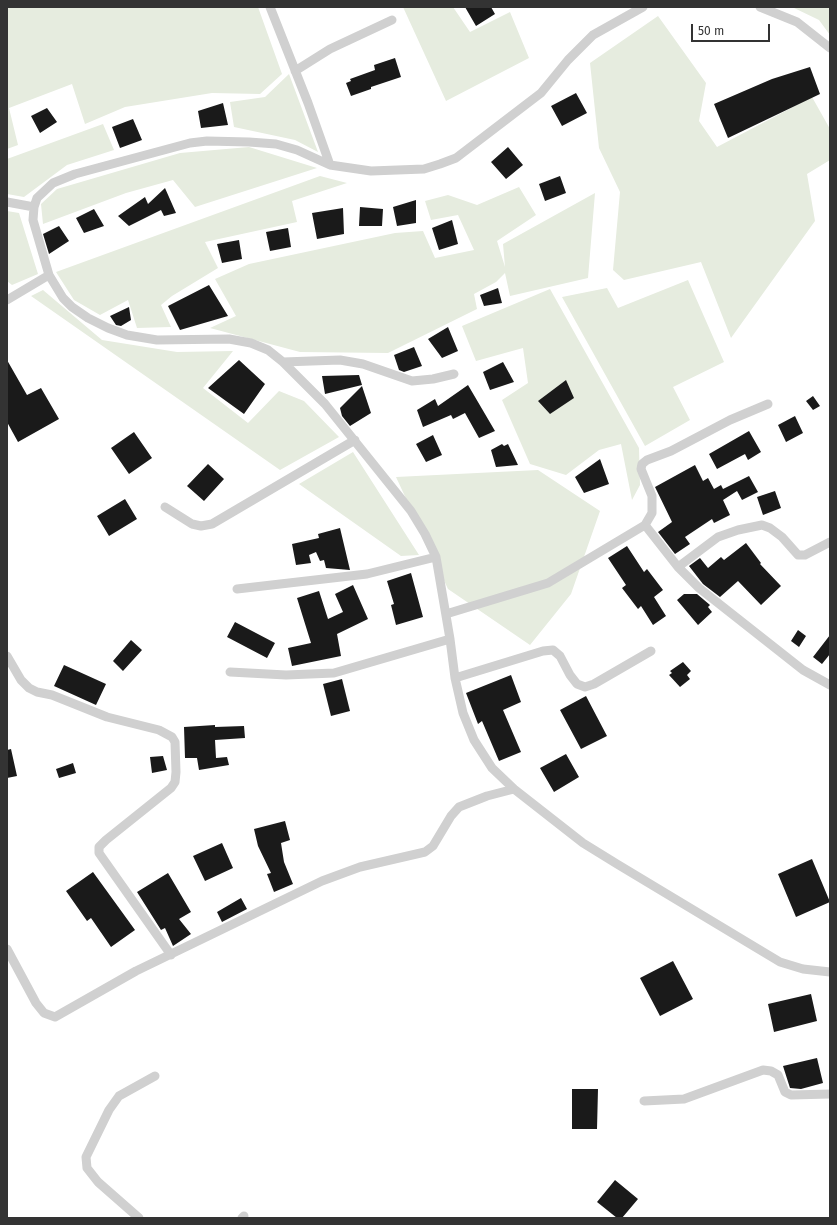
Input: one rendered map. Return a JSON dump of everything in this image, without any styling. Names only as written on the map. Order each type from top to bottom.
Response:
[{"type":"street","points":[[270,7],[330,165]]},
{"type":"street","points":[[643,7],[593,35],[568,60],[541,93],[456,158],[424,169],[403,171],[371,171],[330,165],[297,150],[276,144],[214,142],[190,143],[75,174],[52,183],[37,198],[34,207],[33,220],[49,275],[63,298],[72,307],[108,328],[127,335],[157,340],[229,339],[251,343],[268,350],[306,383],[355,440],[411,510],[436,557],[455,678],[463,713],[474,740],[492,768],[514,789],[597,851],[780,962],[803,969],[830,972]]},
{"type":"street","points":[[760,7],[797,22],[830,48]]},
{"type":"street","points":[[295,71],[330,48],[392,20]]},
{"type":"street","points":[[7,202],[34,207]]},
{"type":"street","points":[[7,300],[49,275]]},
{"type":"street","points":[[283,362],[340,360],[363,364],[412,381],[454,374]]},
{"type":"street","points":[[446,614],[548,583],[645,525],[652,513],[652,496],[641,469],[642,464],[647,460],[671,451],[730,420],[768,404]]},
{"type":"street","points":[[165,507],[192,524],[201,526],[212,524],[355,440]]},
{"type":"street","points":[[645,525],[678,567],[698,588],[803,670],[830,685]]},
{"type":"street","points":[[678,567],[718,537],[738,530],[762,525],[770,528],[782,537],[798,555],[804,555],[830,542]]},
{"type":"street","points":[[237,589],[367,574],[436,557]]},
{"type":"street","points":[[230,672],[286,676],[334,673],[450,639]]},
{"type":"street","points":[[455,678],[543,650],[553,650],[560,656],[570,675],[577,684],[584,687],[594,684],[651,651]]},
{"type":"street","points":[[7,656],[21,680],[33,690],[107,717],[159,730],[172,737],[175,742],[176,772],[171,788],[99,847],[99,853],[171,955]]},
{"type":"street","points":[[7,949],[36,1003],[44,1013],[55,1017],[64,1014],[136,971],[322,881],[360,867],[425,852],[433,846],[451,816],[460,807],[487,796],[514,789]]},
{"type":"street","points":[[644,1101],[684,1099],[763,1070],[771,1071],[778,1075],[785,1092],[791,1096],[830,1094]]},
{"type":"street","points":[[139,1218],[98,1182],[87,1168],[86,1157],[109,1110],[119,1096],[156,1076]]},
{"type":"shaded area","points":[[7,7],[258,7],[282,74],[260,94],[212,93],[125,107],[85,124],[72,84],[9,108],[18,145],[7,149]]},
{"type":"shaded area","points":[[403,7],[453,7],[470,32],[510,12],[529,58],[446,101]]},
{"type":"shaded area","points":[[792,7],[830,7],[830,35],[819,20]]},
{"type":"shaded area","points":[[658,16],[706,83],[699,121],[717,147],[812,97],[830,129],[830,160],[807,174],[815,221],[731,338],[701,262],[624,280],[613,270],[620,192],[599,148],[590,63]]},
{"type":"shaded area","points":[[289,74],[318,152],[295,140],[234,127],[230,102],[265,97]]},
{"type":"shaded area","points":[[103,124],[114,150],[67,165],[24,197],[7,194],[7,159]]},
{"type":"shaded area","points":[[249,147],[317,168],[195,207],[173,180],[126,193],[43,224],[41,204],[57,189],[180,153]]},
{"type":"shaded area","points":[[320,176],[347,183],[292,201],[297,222],[205,242],[218,268],[172,296],[161,305],[171,327],[137,328],[128,300],[100,315],[74,300],[56,272]]},
{"type":"shaded area","points":[[519,187],[536,215],[497,241],[505,267],[503,244],[595,193],[588,278],[510,296],[505,273],[496,282],[474,294],[477,309],[388,353],[300,352],[210,328],[236,316],[215,279],[249,264],[395,233],[423,231],[435,258],[474,250],[458,215],[431,220],[425,201],[448,195],[477,205]]},
{"type":"shaded area","points":[[7,211],[19,213],[38,274],[12,285],[7,281]]},
{"type":"shaded area","points":[[688,280],[724,362],[673,387],[690,420],[645,446],[562,297],[607,288],[618,308]]},
{"type":"shaded area","points":[[550,289],[639,448],[640,485],[632,500],[621,444],[599,450],[566,475],[530,464],[502,400],[528,383],[523,348],[476,361],[462,326]]},
{"type":"shaded area","points":[[43,290],[102,340],[177,352],[233,351],[203,388],[248,423],[279,391],[304,401],[339,437],[280,470],[31,296]]},
{"type":"shaded area","points":[[353,452],[419,555],[401,556],[299,484]]},
{"type":"shaded area","points":[[538,470],[600,511],[571,594],[530,645],[448,589],[396,477]]},
{"type":"building","points":[[465,7],[491,7],[495,14],[476,26]]},
{"type":"building","points":[[395,58],[401,77],[371,87],[371,89],[351,96],[346,83],[351,81],[350,79],[375,70],[374,65]]},
{"type":"building","points":[[810,67],[820,94],[728,138],[714,104],[772,79]]},
{"type":"building","points":[[576,93],[587,113],[562,126],[551,106]]},
{"type":"building","points":[[223,103],[228,125],[201,128],[198,111]]},
{"type":"building","points":[[47,108],[57,122],[40,133],[31,116]]},
{"type":"building","points":[[133,119],[142,140],[120,148],[112,127]]},
{"type":"building","points":[[508,147],[523,165],[506,179],[491,162]]},
{"type":"building","points":[[560,176],[566,193],[545,201],[539,184]]},
{"type":"building","points":[[165,188],[176,213],[164,216],[161,210],[129,226],[118,216],[145,197],[148,204]]},
{"type":"building","points":[[416,200],[416,223],[397,226],[393,207]]},
{"type":"building","points":[[360,207],[383,209],[382,226],[359,226]]},
{"type":"building","points":[[343,208],[344,234],[317,239],[312,213]]},
{"type":"building","points":[[94,209],[104,226],[84,233],[76,218]]},
{"type":"building","points":[[452,220],[458,244],[439,250],[432,228]]},
{"type":"building","points":[[59,226],[69,241],[49,254],[43,234]]},
{"type":"building","points":[[288,228],[291,247],[270,251],[266,232]]},
{"type":"building","points":[[239,240],[242,259],[222,263],[217,244]]},
{"type":"building","points":[[209,285],[228,316],[180,330],[168,306]]},
{"type":"building","points":[[498,288],[502,303],[484,306],[480,295]]},
{"type":"building","points":[[129,307],[131,320],[121,326],[116,325],[110,316]]},
{"type":"building","points":[[448,327],[458,351],[442,358],[428,339]]},
{"type":"building","points":[[414,347],[422,366],[404,372],[399,370],[394,355]]},
{"type":"building","points":[[7,360],[27,395],[41,388],[59,419],[18,442],[7,422]]},
{"type":"building","points":[[239,360],[265,384],[244,414],[208,388]]},
{"type":"building","points":[[503,362],[514,382],[490,390],[483,372]]},
{"type":"building","points":[[359,375],[362,385],[325,394],[322,376]]},
{"type":"building","points":[[566,380],[574,398],[550,414],[538,401]]},
{"type":"building","points":[[468,385],[495,431],[479,438],[465,413],[453,419],[451,415],[423,427],[417,410],[435,399],[438,406]]},
{"type":"building","points":[[362,386],[371,413],[350,426],[342,416],[340,408]]},
{"type":"building","points":[[813,396],[820,406],[813,410],[806,401]]},
{"type":"building","points":[[795,416],[803,433],[786,442],[778,425]]},
{"type":"building","points":[[749,431],[761,452],[748,460],[745,454],[717,469],[709,454]]},
{"type":"building","points":[[134,432],[152,458],[129,474],[111,448]]},
{"type":"building","points":[[433,435],[442,455],[426,462],[416,444]]},
{"type":"building","points":[[502,444],[504,446],[508,444],[518,465],[496,467],[491,450]]},
{"type":"building","points":[[600,459],[609,484],[584,493],[575,477]]},
{"type":"building","points":[[208,464],[224,479],[204,501],[187,486]]},
{"type":"building","points":[[695,465],[703,481],[708,478],[714,489],[721,485],[723,489],[749,476],[758,492],[742,500],[737,491],[723,500],[730,515],[714,523],[712,519],[685,537],[690,544],[675,554],[658,532],[672,522],[655,487]]},
{"type":"building","points":[[775,491],[781,508],[763,515],[757,497]]},
{"type":"building","points":[[125,499],[137,519],[109,536],[97,516]]},
{"type":"building","points":[[340,528],[350,570],[326,568],[324,560],[320,561],[316,552],[309,555],[311,563],[296,565],[292,544],[319,538],[318,534]]},
{"type":"building","points":[[746,543],[761,563],[760,564],[781,586],[761,605],[738,581],[720,597],[703,584],[689,566],[700,558],[708,568],[721,557],[724,560]]},
{"type":"building","points":[[627,546],[644,572],[647,569],[663,590],[654,597],[666,616],[653,625],[641,606],[638,609],[622,588],[626,585],[608,558]]},
{"type":"building","points":[[411,573],[423,617],[396,625],[391,605],[394,604],[387,581]]},
{"type":"building","points":[[353,585],[368,619],[337,634],[341,656],[292,666],[288,648],[311,643],[297,598],[319,591],[328,619],[343,612],[335,594]]},
{"type":"building","points":[[684,594],[697,594],[710,605],[708,607],[712,612],[698,625],[677,600]]},
{"type":"building","points":[[235,622],[275,643],[267,658],[227,637]]},
{"type":"building","points":[[798,630],[806,636],[799,647],[791,641]]},
{"type":"building","points":[[830,635],[830,654],[822,664],[813,657]]},
{"type":"building","points":[[131,640],[142,650],[123,671],[113,661]]},
{"type":"building","points":[[683,662],[691,671],[687,675],[690,679],[680,687],[669,675],[672,673],[670,671]]},
{"type":"building","points":[[64,665],[106,684],[96,705],[54,686]]},
{"type":"building","points":[[511,675],[521,702],[503,710],[521,752],[499,761],[482,721],[478,724],[466,693]]},
{"type":"building","points":[[342,679],[350,711],[331,716],[323,684]]},
{"type":"building","points":[[586,696],[607,736],[581,749],[560,710]]},
{"type":"building","points":[[215,725],[215,727],[244,726],[245,738],[215,740],[216,758],[227,757],[229,765],[199,770],[197,758],[185,758],[184,727]]},
{"type":"building","points":[[11,749],[17,776],[7,778],[7,750]]},
{"type":"building","points":[[566,754],[579,777],[554,792],[540,768]]},
{"type":"building","points":[[163,756],[167,770],[152,773],[150,757]]},
{"type":"building","points":[[73,763],[76,773],[59,778],[56,769]]},
{"type":"building","points":[[285,821],[290,840],[281,843],[284,862],[293,884],[274,892],[267,874],[271,873],[258,846],[254,829]]},
{"type":"building","points":[[222,843],[233,868],[205,881],[193,856]]},
{"type":"building","points":[[812,859],[830,902],[796,917],[778,874]]},
{"type":"building","points":[[93,872],[135,930],[111,947],[91,918],[87,921],[66,891]]},
{"type":"building","points":[[168,873],[191,912],[179,919],[191,934],[173,946],[165,928],[161,930],[137,892]]},
{"type":"building","points":[[241,898],[247,909],[222,922],[217,912]]},
{"type":"building","points":[[673,961],[693,999],[660,1016],[640,978]]},
{"type":"building","points":[[811,994],[817,1021],[774,1032],[768,1004]]},
{"type":"building","points":[[817,1058],[823,1083],[801,1089],[790,1088],[783,1066]]},
{"type":"building","points":[[572,1089],[598,1089],[597,1129],[572,1129]]},
{"type":"building","points":[[615,1180],[638,1199],[622,1218],[617,1218],[597,1202]]}]
